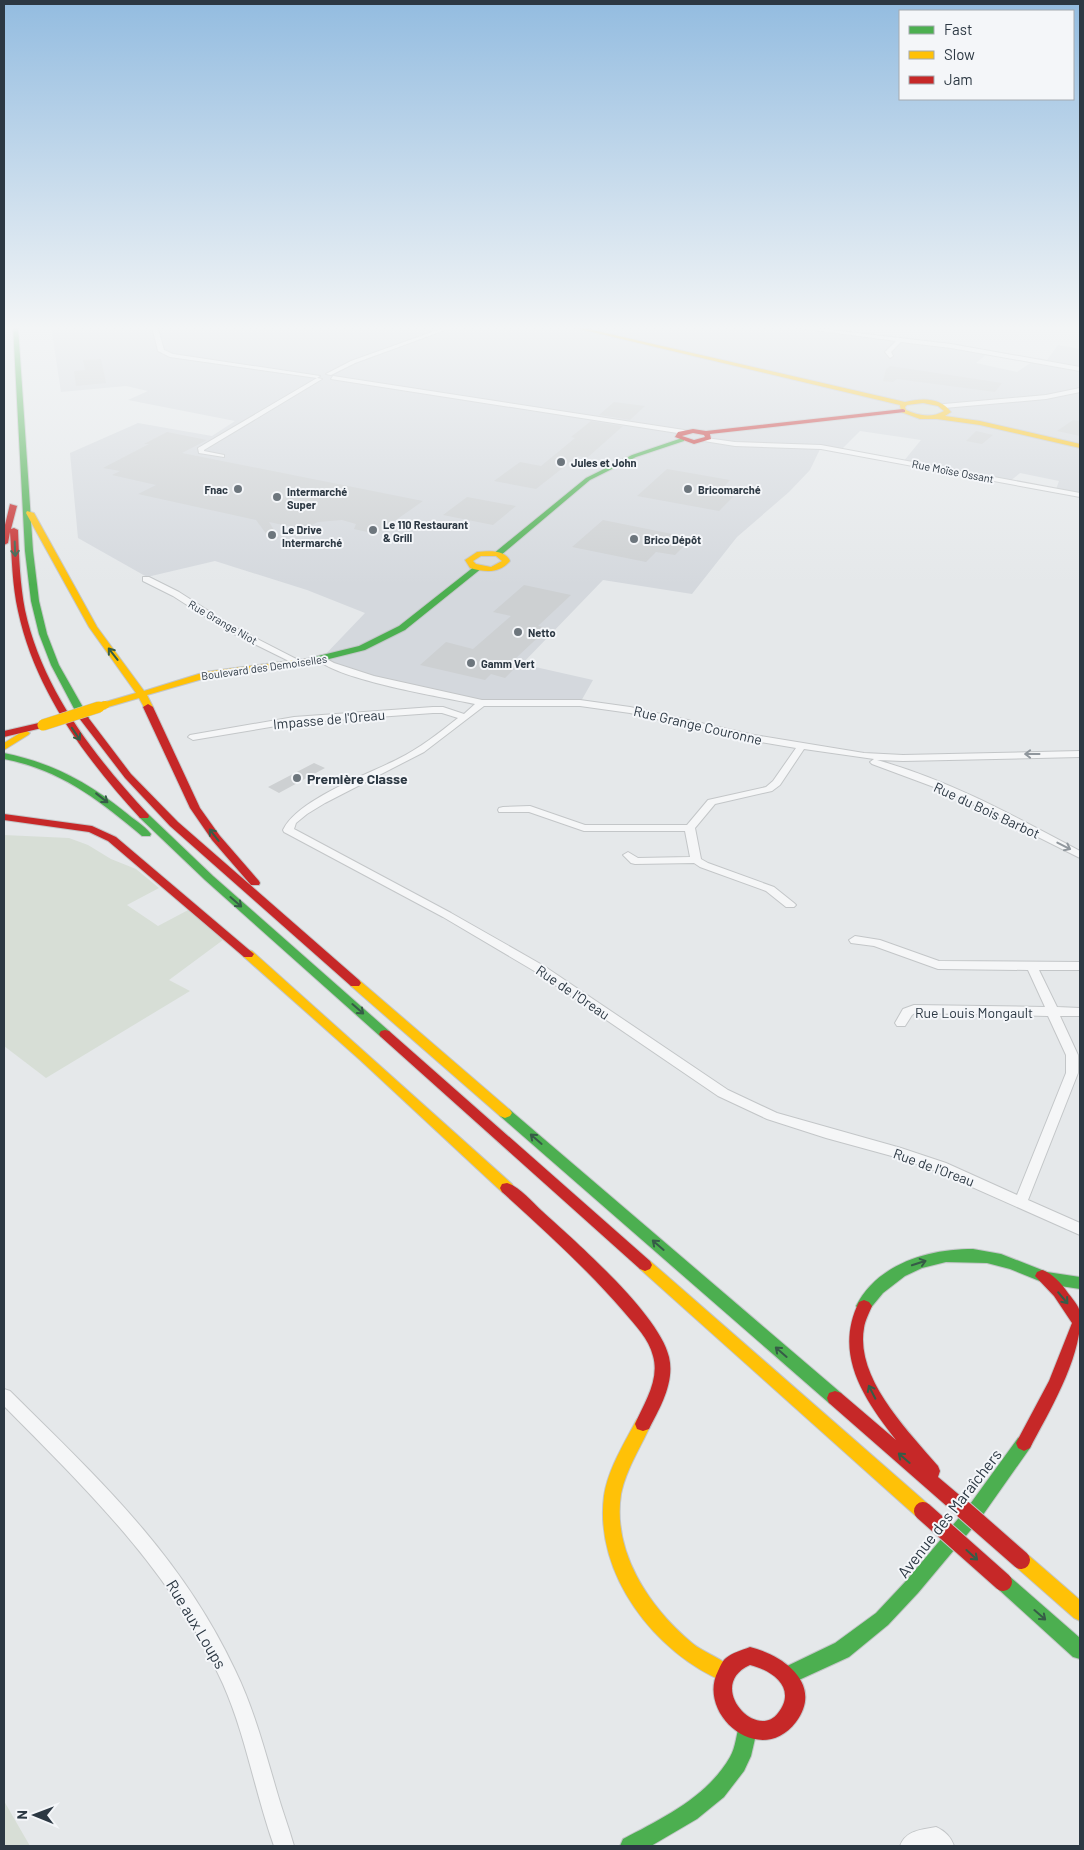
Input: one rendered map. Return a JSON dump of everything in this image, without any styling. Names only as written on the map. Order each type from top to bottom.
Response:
[{"type":"main road","points":[[9,412],[10,433]]},
{"type":"main road","points":[[20,412],[31,573],[39,619],[50,651],[76,704],[112,756],[155,805],[198,847],[942,1488],[964,1510],[1080,1612]]},
{"type":"main road","points":[[683,436],[693,431],[706,437],[869,412]]},
{"type":"main road","points":[[944,412],[980,423],[1080,446]]},
{"type":"main road","name":"Boulevard des Demoiselles","points":[[4,734],[30,729],[142,693],[218,672],[300,663],[362,648],[402,628],[478,568],[491,569],[505,564],[505,558],[496,554],[588,478],[602,469],[683,436]]},
{"type":"main road","points":[[4,543],[13,502],[16,575],[20,605],[34,654],[50,689],[85,747],[120,791],[165,838],[1080,1650]]},
{"type":"main road","points":[[26,507],[88,619],[142,693],[195,808],[216,838],[250,876],[276,914]]},
{"type":"main road","name":"Boulevard des Demoiselles","points":[[4,747],[30,729]]},
{"type":"main road","points":[[4,740],[4,747]]},
{"type":"main road","points":[[4,756],[25,759],[77,781],[102,798],[140,830],[209,878]]},
{"type":"main road","points":[[4,816],[92,829],[112,839],[218,927],[517,1196],[645,1325],[657,1342],[662,1357],[662,1373],[651,1409],[628,1451],[619,1474],[613,1500],[613,1525],[619,1555],[635,1591],[657,1622],[686,1650],[725,1673]]},
{"type":"main road","points":[[942,1488],[876,1400],[862,1373],[856,1346],[858,1319],[868,1297],[885,1280],[908,1267],[934,1258],[965,1255],[995,1258],[1042,1276],[1080,1283]]},
{"type":"main road","points":[[1042,1276],[1058,1292],[1080,1322]]},
{"type":"main road","name":"Avenue des Maraîchers","points":[[788,1676],[849,1646],[870,1629],[912,1587],[949,1543],[1006,1470],[1038,1420],[1057,1381],[1080,1322]]},
{"type":"main road","points":[[750,1656],[771,1660],[788,1676],[793,1689],[794,1702],[791,1715],[784,1725],[773,1731],[760,1733],[747,1730],[736,1722],[727,1711],[722,1699],[725,1673],[731,1665],[740,1659],[750,1656]]},
{"type":"main road","points":[[630,1846],[685,1814],[725,1780],[738,1762],[747,1730]]},
{"type":"street","points":[[222,456],[202,452],[200,449],[260,412]]},
{"type":"street","points":[[544,412],[683,436]]},
{"type":"street","name":"Rue Moïse Ossant","points":[[706,437],[731,445],[786,444],[821,447],[1080,495]]},
{"type":"street","name":"Rue Grange Niot","points":[[146,579],[176,594],[229,628],[300,663]]},
{"type":"street","name":"Rue Grange Couronne","points":[[321,659],[327,665],[349,673],[482,703],[580,703],[630,710],[801,747],[844,754]]},
{"type":"street","name":"Rue de l'Oreau","points":[[482,703],[446,733],[411,757],[320,801],[291,821],[288,830],[447,915],[540,969],[723,1093],[772,1116],[901,1153],[941,1167],[1080,1228]]},
{"type":"street","name":"Impasse de l'Oreau","points":[[193,737],[274,723],[310,719],[433,710],[443,710],[465,717]]},
{"type":"street","points":[[502,810],[530,809],[584,828],[690,828],[712,802],[769,789],[777,783],[801,747]]},
{"type":"street","name":"Rue du Bois Barbot","points":[[844,754],[890,763],[994,810],[1080,855]]},
{"type":"street","points":[[890,763],[1080,754]]},
{"type":"street","points":[[690,828],[696,860]]},
{"type":"street","points":[[628,855],[635,861],[696,860],[704,865],[770,889],[790,905]]},
{"type":"street","points":[[855,940],[876,943],[938,965],[1080,966]]},
{"type":"street","name":"Rue Louis Mongault","points":[[1021,1201],[1072,1072],[1072,1055],[1032,966]]},
{"type":"street","name":"Rue Louis Mongault","points":[[901,1023],[907,1012],[914,1009],[1080,1012]]},
{"type":"street","name":"Rue aux Loups","points":[[4,1396],[108,1500],[138,1535],[186,1599],[229,1678],[247,1728],[272,1816],[284,1846]]},
{"type":"street","points":[[910,1846],[915,1841],[936,1837],[944,1846]]},
{"type":"shaded area","points":[[191,412],[1080,412],[1080,495],[1055,492],[1059,481],[1020,473],[1009,482],[903,462],[921,440],[860,431],[841,450],[821,447],[810,470],[789,492],[737,537],[692,594],[603,580],[522,664],[593,680],[580,703],[498,704],[361,676],[321,659],[365,613],[307,590],[215,561],[147,577],[78,538],[70,453],[138,423],[212,436],[235,421]]},
{"type":"shaded area","points":[[914,412],[940,412],[935,415]]},
{"type":"shaded area","points":[[4,835],[69,838],[88,845],[111,859],[136,869],[159,888],[127,905],[158,926],[192,908],[223,940],[169,980],[190,991],[46,1078],[4,1046]]},
{"type":"shaded area","points":[[4,1801],[30,1846],[4,1846]]},
{"type":"building","points":[[602,412],[638,412],[630,420],[599,415]]},
{"type":"building","points":[[1073,420],[1080,421],[1080,436],[1057,431]]},
{"type":"building","points":[[591,421],[623,426],[587,458],[578,456],[536,489],[494,481],[520,462],[541,466],[575,438],[571,437]]},
{"type":"building","points":[[976,431],[993,435],[982,444],[966,441]]},
{"type":"building","name":"Intermarché Super","points":[[167,432],[207,440],[182,453],[423,501],[376,534],[354,529],[356,524],[342,520],[318,522],[310,526],[311,531],[269,522],[279,538],[270,539],[256,520],[138,494],[156,485],[112,475],[120,471],[103,468],[149,444],[144,444]]},
{"type":"building","name":"Bricomarché","points":[[667,469],[730,480],[723,488],[739,491],[719,511],[637,496]]},
{"type":"building","points":[[467,497],[516,506],[493,525],[443,515]]},
{"type":"building","name":"Brico Dépôt","points":[[603,520],[692,538],[675,555],[656,552],[646,562],[572,547]]},
{"type":"building","points":[[524,585],[571,595],[538,626],[548,628],[515,659],[522,661],[505,678],[491,674],[485,680],[420,665],[446,642],[473,649],[511,616],[493,612]]},
{"type":"building","name":"Première Classe","points":[[314,763],[325,768],[279,793],[268,787]]},
{"type":"traffic: fast","points":[[20,412],[29,551],[35,601],[43,634],[55,665],[84,718]]},
{"type":"traffic: fast","points":[[497,554],[588,479],[634,456],[682,440]]},
{"type":"traffic: fast","points":[[305,662],[362,648],[402,628],[478,568]]},
{"type":"traffic: fast","points":[[4,756],[44,766],[80,784],[146,834]]},
{"type":"traffic: fast","points":[[144,816],[209,878],[385,1034]]},
{"type":"traffic: fast","points":[[505,1113],[835,1398]]},
{"type":"traffic: fast","points":[[864,1306],[877,1288],[899,1271],[919,1263],[946,1256],[973,1255],[987,1257],[1014,1264],[1042,1277],[1080,1283]]},
{"type":"traffic: fast","points":[[788,1676],[842,1650],[882,1619],[912,1587],[974,1513],[1024,1443]]},
{"type":"traffic: fast","points":[[1003,1582],[1080,1650]]},
{"type":"traffic: fast","points":[[630,1846],[675,1822],[704,1802],[728,1778],[739,1760],[747,1730]]},
{"type":"traffic: slow","points":[[907,412],[920,417],[937,417],[947,412]]},
{"type":"traffic: slow","points":[[938,417],[980,423],[1080,446]]},
{"type":"traffic: slow","points":[[30,513],[93,627],[143,696],[148,707]]},
{"type":"traffic: slow","points":[[480,554],[497,554],[505,558],[506,561],[499,567],[491,569],[473,566],[469,560],[480,554]]},
{"type":"traffic: slow","points":[[105,705],[205,675],[305,662]]},
{"type":"traffic: slow","points":[[43,725],[105,705]]},
{"type":"traffic: slow","points":[[4,747],[25,733]]},
{"type":"traffic: slow","points":[[248,954],[507,1188]]},
{"type":"traffic: slow","points":[[355,983],[505,1113]]},
{"type":"traffic: slow","points":[[645,1265],[923,1511]]},
{"type":"traffic: slow","points":[[643,1424],[622,1466],[613,1494],[611,1516],[614,1538],[620,1559],[629,1581],[641,1601],[670,1636],[686,1650],[725,1673]]},
{"type":"traffic: slow","points":[[1021,1560],[1080,1612]]},
{"type":"traffic: jam","points":[[706,433],[891,412]]},
{"type":"traffic: jam","points":[[693,431],[706,433],[709,438],[694,442],[678,437],[680,433],[693,431]]},
{"type":"traffic: jam","points":[[4,543],[13,506]]},
{"type":"traffic: jam","points":[[14,530],[21,610],[33,649],[44,676],[72,726],[88,749],[105,772],[144,816]]},
{"type":"traffic: jam","points":[[148,707],[195,808],[216,838],[255,883]]},
{"type":"traffic: jam","points":[[84,718],[128,776],[174,824],[355,983]]},
{"type":"traffic: jam","points":[[4,734],[43,725]]},
{"type":"traffic: jam","points":[[4,817],[92,829],[112,839],[248,954]]},
{"type":"traffic: jam","points":[[385,1034],[645,1265]]},
{"type":"traffic: jam","points":[[507,1188],[544,1221],[618,1294],[654,1339],[661,1356],[661,1383],[652,1408],[643,1424]]},
{"type":"traffic: jam","points":[[1042,1276],[1059,1292],[1080,1322]]},
{"type":"traffic: jam","points":[[864,1306],[856,1328],[856,1350],[862,1373],[873,1395],[887,1416],[932,1471]]},
{"type":"traffic: jam","points":[[1024,1443],[1056,1383],[1080,1322]]},
{"type":"traffic: jam","points":[[835,1398],[964,1510]]},
{"type":"traffic: jam","points":[[964,1510],[1021,1560]]},
{"type":"traffic: jam","points":[[923,1511],[1003,1582]]},
{"type":"traffic: jam","points":[[750,1656],[769,1662],[786,1674],[795,1691],[792,1711],[781,1726],[767,1732],[753,1730],[740,1722],[729,1711],[723,1697],[723,1681],[730,1667],[750,1656]]},
{"type":"place","name":"Jules et John","points":[[561,462]]},
{"type":"place","name":"Fnac","points":[[238,489]]},
{"type":"place","name":"Bricomarché","points":[[688,489]]},
{"type":"place","name":"Intermarché Super","points":[[277,497]]},
{"type":"place","name":"Le 110 Restaurant & Grill","points":[[373,530]]},
{"type":"place","name":"Le Drive Intermarché","points":[[272,535]]},
{"type":"place","name":"Brico Dépôt","points":[[634,539]]},
{"type":"place","name":"Netto","points":[[518,632]]},
{"type":"place","name":"Gamm Vert","points":[[471,663]]},
{"type":"place","name":"Première Classe","points":[[297,778]]}]
